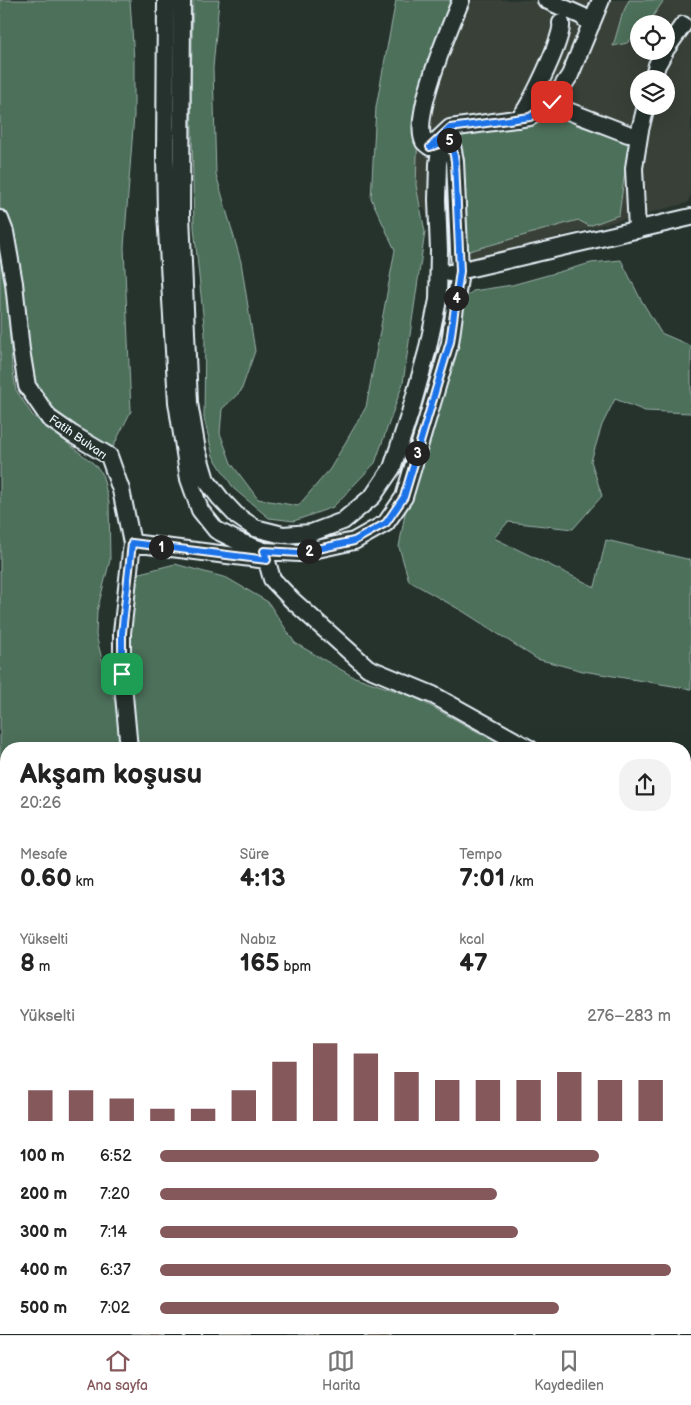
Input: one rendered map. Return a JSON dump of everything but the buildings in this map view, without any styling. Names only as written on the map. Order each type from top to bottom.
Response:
[{"type":"street","points":[[166,0],[166,213],[177,402],[189,479],[200,510],[216,530],[265,555],[272,579],[292,600],[368,668],[433,695],[517,742]]},
{"type":"street","points":[[182,0],[180,215],[189,403],[196,450],[206,480],[237,516],[255,528],[283,534],[311,533],[342,521],[374,496],[392,468],[427,352],[438,300],[437,191],[441,144],[430,147],[424,143],[421,128],[429,82],[461,0]]},
{"type":"street","points":[[546,0],[582,16],[591,25]]},
{"type":"street","points":[[430,147],[450,128],[530,117],[552,102],[570,75],[601,0]]},
{"type":"street","points":[[519,119],[525,112],[552,55],[562,28],[561,23]]},
{"type":"street","points":[[675,36],[682,25]]},
{"type":"street","points":[[545,107],[563,109],[628,134],[639,136]]},
{"type":"street","points":[[637,230],[634,168],[644,115]]},
{"type":"street","points":[[132,543],[265,555],[300,553],[354,541],[386,523],[404,497],[450,342],[460,271],[455,161],[451,140],[430,147]]},
{"type":"street","points":[[439,272],[440,275],[460,271],[691,217]]},
{"type":"street","name":"Fatih Bulvarı","points":[[0,219],[5,232],[14,283],[27,386],[49,418],[109,456],[121,490],[132,543],[122,633],[122,674],[128,742]]},
{"type":"shaded area","points":[[427,0],[691,0],[691,195],[687,203],[453,264],[409,180]]},
{"type":"green space","points":[[0,0],[130,0],[134,60],[134,115],[124,247],[131,411],[113,447],[66,423],[35,396],[8,233],[0,207]]},
{"type":"green space","points":[[193,0],[219,0],[213,68],[216,174],[241,262],[255,351],[241,391],[222,409],[220,433],[231,463],[258,499],[298,506],[330,469],[366,407],[395,250],[371,198],[376,107],[396,0],[458,0],[418,130],[416,185],[425,232],[403,383],[375,463],[333,507],[294,521],[269,518],[234,489],[213,456],[204,418],[205,334],[194,227],[191,89]]},
{"type":"green space","points":[[629,0],[664,0],[654,15],[630,15],[630,40],[627,43],[613,46],[622,15]]},
{"type":"green space","points":[[551,113],[562,114],[576,125],[629,142],[619,215],[589,226],[578,220],[452,256],[447,246],[445,175],[447,140],[471,132],[541,120]]},
{"type":"green space","points":[[0,252],[6,273],[12,366],[16,390],[33,416],[93,463],[102,473],[109,503],[110,560],[97,611],[96,635],[106,676],[119,714],[121,742],[0,742]]},
{"type":"green space","points":[[621,260],[640,298],[661,333],[691,346],[691,413],[645,411],[615,399],[602,425],[591,461],[602,496],[573,529],[508,522],[494,538],[595,587],[606,540],[691,560],[691,689],[583,671],[537,659],[464,612],[409,581],[399,547],[406,508],[456,305],[473,291],[512,285],[591,263]]},
{"type":"green space","points":[[175,564],[227,578],[268,602],[295,643],[352,676],[414,697],[496,742],[134,742],[129,684],[128,576]]},
{"type":"route","points":[[122,674],[122,633],[132,543],[267,560],[264,551],[300,553],[354,541],[386,523],[404,497],[425,429],[450,342],[460,269],[455,161],[451,140],[430,147],[450,128],[530,117],[552,102]]}]
